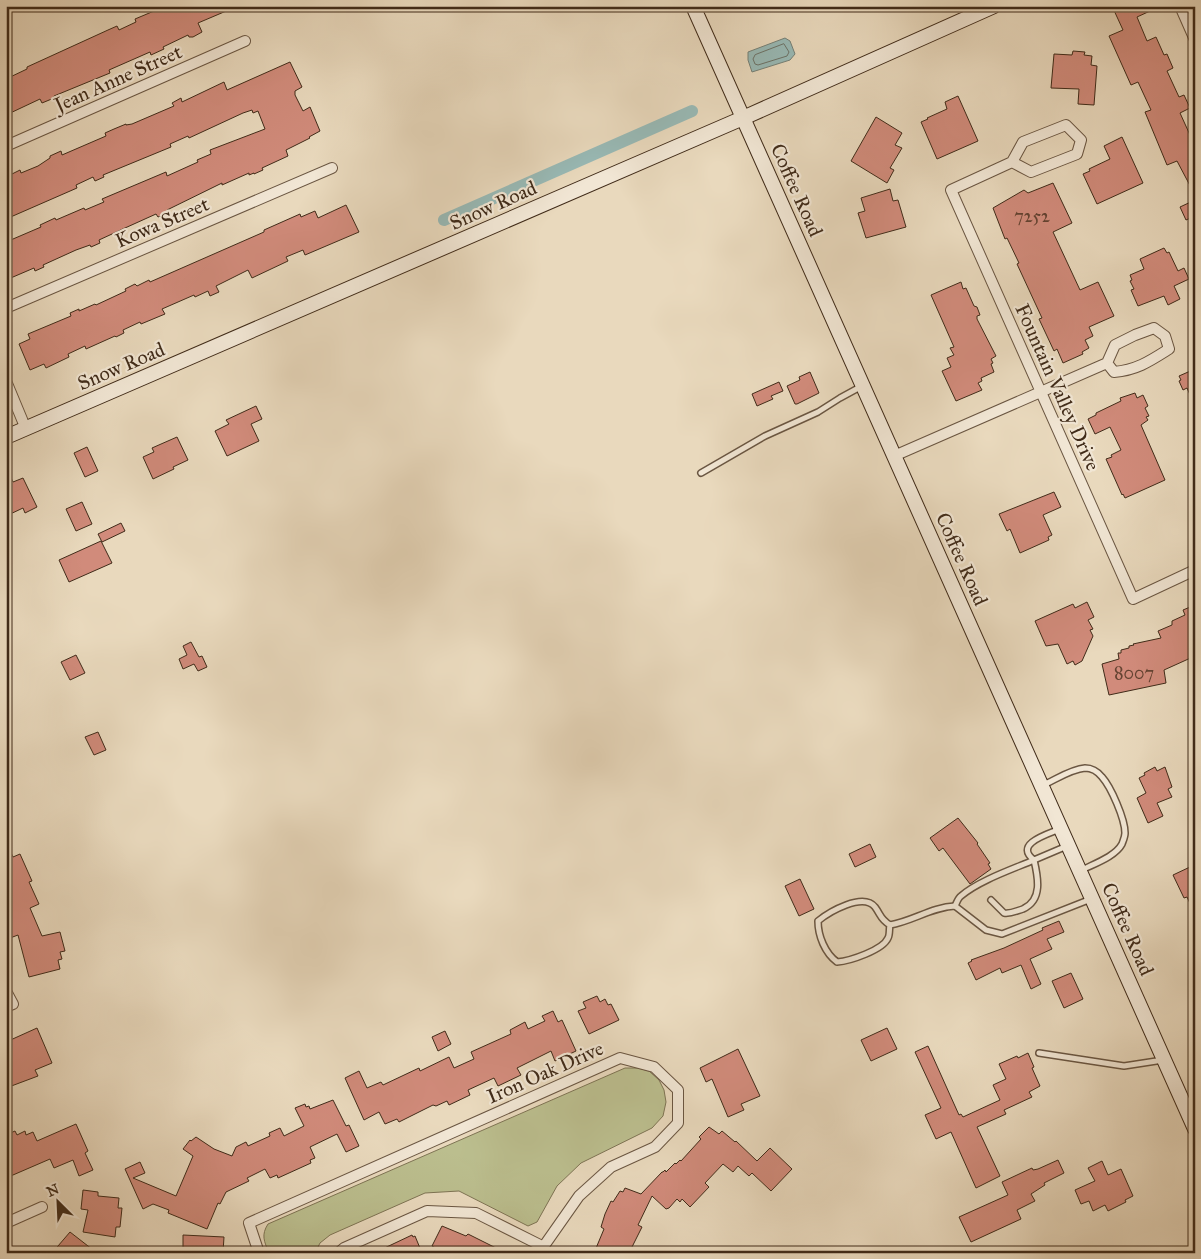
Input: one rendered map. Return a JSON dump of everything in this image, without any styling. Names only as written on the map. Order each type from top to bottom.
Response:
[{"type":"main road","name":"Coffee Road","points":[[694,6],[1195,1129]]},
{"type":"main road","name":"Snow Road","points":[[6,437],[743,118],[994,6]]},
{"type":"street","points":[[1180,6],[1195,40]]},
{"type":"street","name":"Jean Anne Street","points":[[6,146],[245,41]]},
{"type":"street","points":[[1066,125],[1080,140],[1077,154],[1031,172],[1012,162],[1023,142],[1066,125]]},
{"type":"street","name":"Fountain Valley Drive","points":[[1012,162],[951,190],[1133,599],[1195,570]]},
{"type":"street","name":"Kowa Street","points":[[6,308],[332,168]]},
{"type":"street","points":[[894,456],[1107,364],[1115,345],[1135,335],[1154,328],[1165,336],[1168,349],[1150,362],[1129,371],[1114,372],[1107,364]]},
{"type":"street","points":[[6,381],[26,429]]},
{"type":"street","points":[[6,991],[9,1006]]},
{"type":"street","name":"Iron Oak Drive","points":[[259,1253],[249,1224],[620,1058],[654,1067],[678,1090],[678,1123],[655,1147],[611,1166],[580,1196],[540,1249],[476,1213],[427,1211],[344,1248],[338,1253]]},
{"type":"street","points":[[6,1223],[42,1207]]},
{"type":"lane","points":[[701,473],[765,436],[818,412],[863,386]]},
{"type":"lane","points":[[1041,786],[1076,770],[1085,768],[1093,769],[1101,775],[1107,784],[1124,823],[1125,835],[1121,846],[1112,854],[1080,871]]},
{"type":"lane","points":[[991,900],[1004,913],[1011,914],[1027,907],[1034,900],[1039,878],[1034,860],[1026,850],[1028,845],[1061,828]]},
{"type":"lane","points":[[955,906],[960,897],[969,890],[1000,874],[1068,846]]},
{"type":"lane","points":[[890,925],[889,937],[882,946],[848,961],[837,962],[829,956],[818,932],[818,921],[825,915],[857,901],[867,901],[875,906],[882,920],[890,925],[900,924],[941,906],[955,906],[986,930],[1002,934],[1092,898]]},
{"type":"lane","points":[[1039,1053],[1124,1066],[1164,1060]]},
{"type":"green space","points":[[625,1068],[638,1068],[649,1071],[659,1080],[664,1090],[666,1102],[663,1116],[652,1128],[581,1163],[557,1186],[537,1222],[528,1226],[459,1191],[425,1193],[330,1235],[320,1243],[315,1253],[269,1253],[264,1238],[264,1231],[268,1224]]},
{"type":"water","points":[[785,38],[790,41],[795,54],[790,60],[752,72],[748,60],[748,52]]},
{"type":"building","points":[[166,6],[238,6],[198,23],[202,32],[193,37],[188,35],[163,47],[164,49],[151,55],[150,52],[109,70],[110,73],[54,96],[54,98],[42,103],[40,99],[6,115],[6,79],[27,69],[27,67],[117,26],[119,30],[136,22],[135,19]]},
{"type":"building","points":[[1112,6],[1161,6],[1137,17],[1147,41],[1156,37],[1164,55],[1167,54],[1173,68],[1167,71],[1179,97],[1184,95],[1190,108],[1180,113],[1190,135],[1195,133],[1195,195],[1177,161],[1167,165],[1145,112],[1151,110],[1138,82],[1131,85],[1109,36],[1123,30]]},
{"type":"building","points":[[1073,51],[1085,52],[1084,55],[1092,56],[1091,65],[1097,66],[1094,105],[1078,104],[1079,89],[1051,88],[1054,54],[1072,55]]},
{"type":"building","points":[[290,62],[302,87],[295,91],[295,95],[303,111],[310,107],[320,131],[286,150],[288,156],[262,168],[263,170],[254,174],[249,175],[249,173],[222,185],[222,183],[167,210],[168,213],[158,217],[156,214],[99,240],[100,243],[91,247],[90,245],[76,250],[43,265],[44,267],[35,271],[34,268],[6,280],[6,242],[41,227],[40,225],[55,218],[56,220],[104,202],[102,199],[166,172],[167,176],[198,162],[197,160],[211,154],[210,150],[265,129],[258,111],[253,113],[252,110],[243,113],[189,138],[188,136],[170,144],[171,147],[103,175],[104,177],[95,181],[93,177],[76,185],[77,188],[6,219],[6,177],[20,170],[21,173],[38,166],[50,158],[50,156],[61,151],[62,155],[106,136],[105,133],[114,129],[126,124],[132,124],[174,106],[172,103],[181,98],[182,102],[224,82],[227,90]]},
{"type":"building","points":[[958,96],[978,141],[937,159],[921,122],[947,109],[945,102]]},
{"type":"building","points":[[876,117],[902,133],[895,145],[902,148],[890,168],[894,170],[887,183],[851,161]]},
{"type":"building","points":[[1122,137],[1143,183],[1097,204],[1083,174],[1110,159],[1104,146]]},
{"type":"building","points":[[1053,183],[1072,223],[1053,232],[1080,290],[1098,282],[1114,316],[1089,327],[1093,336],[1085,340],[1089,348],[1082,352],[1083,354],[1063,363],[1057,349],[1054,351],[1039,319],[1042,318],[1017,264],[1019,263],[1007,238],[1005,239],[993,208],[1024,190],[1028,193]]},
{"type":"building","points":[[890,189],[893,201],[898,200],[906,227],[866,238],[858,213],[865,211],[861,198]]},
{"type":"building","points":[[1195,200],[1195,216],[1186,220],[1180,207]]},
{"type":"building","points":[[346,205],[359,232],[305,255],[303,250],[286,257],[288,261],[252,278],[248,270],[216,286],[219,292],[210,296],[208,291],[195,297],[194,295],[162,309],[165,314],[141,324],[140,322],[123,330],[124,333],[116,337],[86,349],[85,346],[68,354],[69,357],[46,368],[44,364],[30,370],[19,344],[30,339],[28,334],[71,316],[70,313],[79,309],[79,311],[96,305],[126,291],[125,289],[135,284],[137,286],[149,280],[150,282],[264,232],[264,230],[300,214],[301,217],[315,211],[318,218]]},
{"type":"building","points":[[1164,248],[1167,253],[1169,252],[1178,271],[1184,268],[1189,279],[1174,286],[1180,299],[1168,305],[1164,296],[1138,306],[1131,290],[1134,289],[1130,281],[1132,280],[1130,275],[1144,269],[1140,259]]},
{"type":"building","points":[[961,282],[963,289],[966,288],[974,306],[977,307],[980,315],[977,316],[977,319],[996,356],[991,359],[994,372],[981,378],[982,381],[978,383],[982,390],[956,401],[942,371],[951,367],[947,358],[954,355],[950,348],[954,347],[931,295]]},
{"type":"building","points":[[1195,369],[1195,406],[1187,388],[1183,390],[1179,376]]},
{"type":"building","points":[[810,372],[819,393],[795,404],[787,386],[800,380],[799,377]]},
{"type":"building","points":[[779,382],[783,391],[771,396],[773,399],[757,406],[752,394]]},
{"type":"building","points":[[1135,393],[1137,398],[1143,395],[1148,406],[1145,408],[1149,416],[1146,417],[1148,420],[1141,425],[1165,480],[1125,498],[1106,459],[1121,450],[1110,427],[1095,434],[1088,419],[1121,401],[1120,398]]},
{"type":"building","points":[[256,406],[262,419],[251,424],[259,441],[227,456],[215,431],[229,424],[226,420]]},
{"type":"building","points":[[177,437],[188,460],[153,479],[143,457],[154,452],[152,448]]},
{"type":"building","points":[[87,447],[98,471],[85,477],[74,453]]},
{"type":"building","points":[[6,467],[13,482],[23,478],[37,507],[25,513],[23,508],[6,516]]},
{"type":"building","points":[[1054,492],[1061,507],[1043,515],[1052,535],[1048,537],[1049,540],[1020,553],[1010,529],[1007,531],[999,514]]},
{"type":"building","points":[[82,502],[92,524],[76,531],[66,509]]},
{"type":"building","points":[[121,523],[125,531],[102,542],[98,534]]},
{"type":"building","points":[[101,541],[112,563],[69,582],[59,560]]},
{"type":"building","points":[[1087,602],[1094,617],[1088,620],[1093,629],[1090,630],[1093,636],[1082,661],[1075,665],[1073,661],[1067,664],[1058,644],[1046,646],[1035,621],[1073,604],[1075,608]]},
{"type":"building","points":[[1195,605],[1195,656],[1164,670],[1166,683],[1109,695],[1102,664],[1119,659],[1118,653],[1121,653],[1121,650],[1129,648],[1133,644],[1161,638],[1158,631],[1172,625],[1172,621],[1185,615],[1183,610]]},
{"type":"building","points":[[191,642],[199,657],[202,656],[207,667],[198,671],[194,664],[183,669],[179,659],[187,655],[183,646]]},
{"type":"building","points":[[76,655],[85,673],[70,680],[61,662]]},
{"type":"building","points":[[98,732],[106,750],[94,755],[85,737]]},
{"type":"building","points":[[1155,767],[1157,771],[1165,767],[1172,787],[1168,789],[1172,797],[1157,803],[1163,816],[1148,823],[1137,798],[1146,793],[1139,778]]},
{"type":"building","points":[[958,818],[978,843],[990,863],[988,864],[991,869],[970,884],[943,848],[939,851],[930,838]]},
{"type":"building","points":[[6,842],[13,857],[20,854],[32,881],[29,882],[39,904],[30,908],[42,936],[60,932],[65,951],[60,952],[62,959],[58,960],[60,969],[29,977],[18,935],[10,938],[6,930]]},
{"type":"building","points":[[870,844],[876,857],[855,867],[849,854]]},
{"type":"building","points":[[1190,867],[1192,872],[1195,871],[1195,914],[1187,897],[1184,898],[1173,875]]},
{"type":"building","points":[[800,879],[814,909],[799,916],[785,886]]},
{"type":"building","points":[[1059,921],[1064,932],[1047,939],[1052,949],[1030,959],[1041,984],[1031,989],[1021,965],[1002,973],[1000,968],[976,980],[968,963],[971,960],[1004,948]]},
{"type":"building","points":[[1071,973],[1083,999],[1064,1008],[1052,981]]},
{"type":"building","points":[[597,996],[600,1002],[605,999],[608,1005],[611,1004],[619,1020],[589,1034],[578,1011],[586,1008],[583,1002]]},
{"type":"building","points":[[553,1011],[558,1022],[562,1020],[576,1051],[555,1061],[551,1051],[517,1068],[521,1075],[498,1086],[494,1078],[468,1090],[470,1095],[449,1105],[447,1101],[436,1106],[433,1105],[399,1122],[397,1119],[385,1124],[379,1112],[364,1120],[345,1078],[359,1071],[367,1088],[381,1082],[383,1085],[419,1068],[420,1071],[449,1057],[454,1068],[474,1059],[471,1052],[511,1034],[510,1030],[525,1022],[528,1029],[545,1021],[542,1016]]},
{"type":"building","points":[[37,1028],[52,1063],[35,1070],[38,1076],[6,1088],[6,1042]]},
{"type":"building","points":[[887,1028],[897,1049],[871,1061],[861,1040]]},
{"type":"building","points":[[445,1031],[451,1044],[438,1051],[432,1037]]},
{"type":"building","points":[[928,1046],[959,1115],[961,1114],[963,1117],[1000,1100],[993,1085],[1006,1079],[999,1064],[1028,1053],[1034,1067],[1032,1068],[1040,1086],[1029,1092],[1032,1097],[1004,1110],[1006,1114],[977,1127],[1000,1176],[976,1188],[951,1132],[936,1139],[925,1115],[941,1108],[915,1052]]},
{"type":"building","points":[[738,1049],[760,1096],[741,1104],[744,1110],[728,1117],[712,1079],[706,1082],[700,1068]]},
{"type":"building","points":[[333,1100],[346,1126],[349,1125],[359,1146],[346,1152],[337,1134],[310,1147],[315,1158],[310,1160],[311,1163],[278,1178],[277,1175],[270,1178],[265,1169],[247,1178],[249,1181],[226,1192],[220,1204],[218,1203],[207,1229],[168,1213],[169,1210],[153,1204],[143,1209],[125,1169],[140,1162],[145,1173],[133,1178],[176,1196],[193,1156],[183,1149],[190,1140],[196,1137],[214,1149],[232,1156],[236,1147],[246,1142],[248,1146],[270,1136],[269,1133],[280,1128],[284,1136],[304,1126],[295,1108],[305,1104],[310,1109]]},
{"type":"building","points":[[76,1124],[88,1151],[85,1153],[93,1170],[79,1176],[73,1160],[54,1168],[50,1159],[6,1178],[6,1135],[15,1131],[17,1135],[25,1131],[26,1135],[33,1132],[37,1141]]},
{"type":"building","points":[[709,1127],[719,1134],[722,1131],[736,1141],[757,1161],[770,1148],[792,1169],[771,1191],[752,1173],[749,1176],[738,1166],[733,1172],[723,1164],[705,1183],[709,1187],[690,1207],[682,1199],[680,1202],[677,1199],[666,1209],[652,1196],[638,1225],[642,1227],[629,1253],[594,1253],[604,1229],[601,1227],[605,1214],[611,1201],[613,1202],[620,1191],[623,1192],[625,1188],[641,1194],[662,1172],[665,1170],[666,1172],[675,1163],[681,1161]]},
{"type":"building","points":[[1058,1160],[1064,1173],[1044,1183],[1045,1185],[1031,1194],[1035,1201],[1017,1210],[1021,1219],[971,1242],[959,1217],[1008,1195],[1002,1182],[1032,1168],[1033,1170],[1038,1169]]},
{"type":"building","points":[[1102,1161],[1108,1175],[1121,1169],[1133,1196],[1125,1200],[1126,1202],[1108,1211],[1105,1205],[1093,1211],[1089,1201],[1081,1204],[1075,1190],[1095,1181],[1088,1168]]},
{"type":"building","points":[[83,1190],[98,1192],[98,1196],[119,1198],[118,1208],[122,1208],[120,1227],[116,1227],[115,1237],[83,1232],[88,1210],[81,1209]]},
{"type":"building","points":[[442,1226],[466,1236],[468,1234],[506,1253],[444,1253],[432,1246]]},
{"type":"building","points":[[70,1232],[97,1253],[52,1253]]},
{"type":"building","points":[[183,1235],[224,1237],[223,1252],[186,1253],[187,1249],[183,1249]]},
{"type":"building","points":[[412,1235],[413,1237],[415,1236],[422,1253],[374,1253]]},
{"type":"waterway","points":[[444,220],[692,111]]}]
